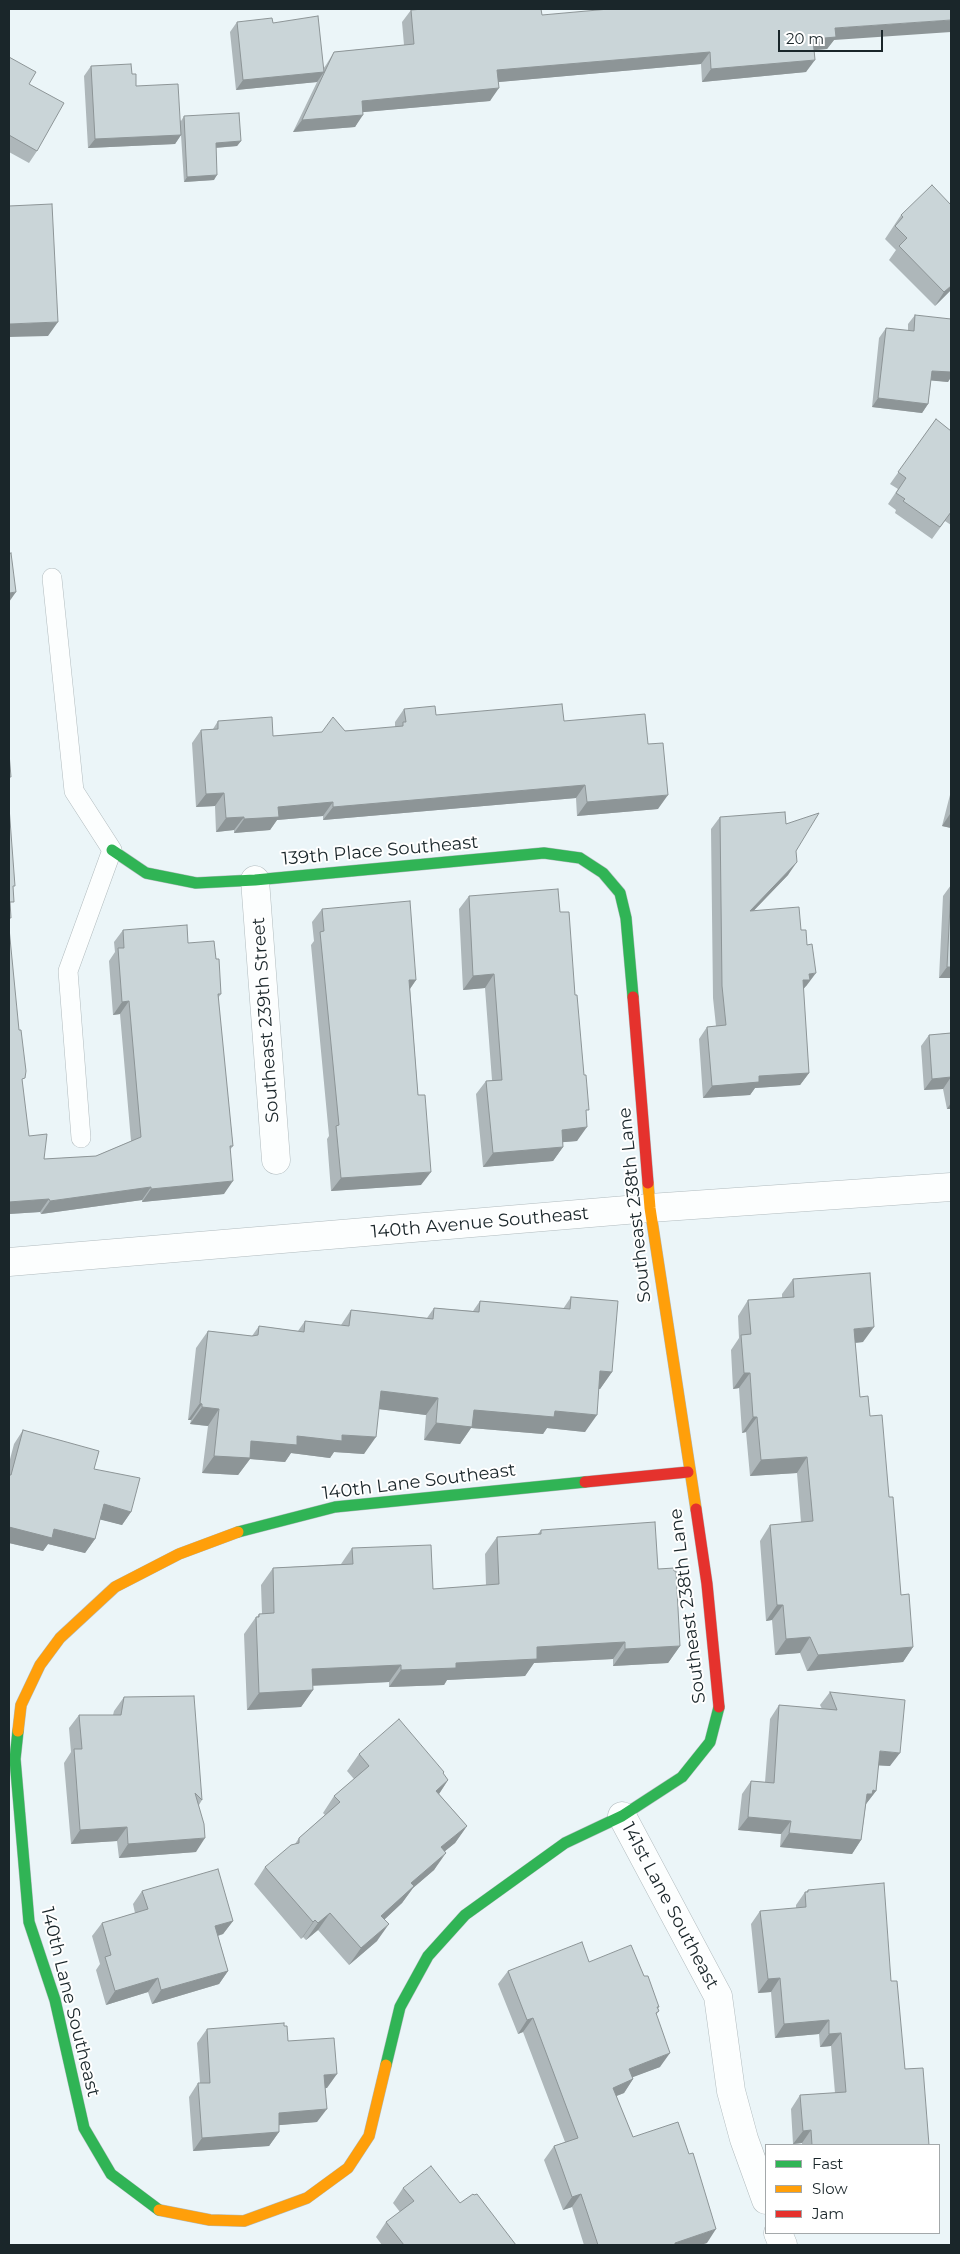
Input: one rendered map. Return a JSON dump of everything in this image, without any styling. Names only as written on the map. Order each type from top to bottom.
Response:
[{"type":"street","name":"139th Place Southeast","points":[[112,850],[146,873],[196,883],[255,880],[544,853],[580,858],[604,873],[620,893],[626,918]]},
{"type":"street","name":"Southeast 239th Street","points":[[255,880],[276,1160]]},
{"type":"street","name":"Southeast 238th Lane","points":[[159,2210],[210,2220],[244,2222],[308,2198],[348,2168],[369,2136],[400,2007],[428,1956],[465,1915],[565,1843],[622,1816],[682,1777],[710,1742],[719,1706],[707,1584],[688,1472],[650,1208],[626,918]]},
{"type":"street","name":"140th Avenue Southeast","points":[[9,1262],[650,1208],[951,1187]]},
{"type":"street","name":"140th Lane Southeast","points":[[159,2210],[111,2174],[84,2128],[55,2000],[28,1922],[15,1759],[21,1706],[40,1665],[60,1638],[115,1587],[179,1554],[247,1529],[335,1507],[688,1472]]},
{"type":"street","name":"141st Lane Southeast","points":[[622,1816],[718,1996],[731,2090],[744,2139],[765,2197]]},
{"type":"lane","points":[[52,578],[74,791],[112,850],[68,970],[81,1138]]},
{"type":"building","points":[[541,9],[542,15],[609,9],[951,9],[951,20],[835,28],[836,37],[813,39],[815,60],[711,69],[710,52],[497,70],[499,88],[362,101],[363,115],[302,120],[334,52],[414,44],[411,10]]},
{"type":"building","points":[[318,16],[324,72],[243,80],[237,22],[272,18],[273,23]]},
{"type":"building","points":[[9,57],[36,72],[29,84],[64,103],[37,151],[9,135]]},
{"type":"building","points":[[131,64],[132,74],[136,74],[136,86],[178,84],[181,135],[95,139],[91,66]]},
{"type":"building","points":[[239,113],[241,141],[216,143],[217,175],[187,177],[184,116]]},
{"type":"building","points":[[932,185],[951,205],[951,286],[944,292],[899,246],[907,238],[895,226],[903,217],[901,215]]},
{"type":"building","points":[[52,204],[58,322],[9,324],[9,206]]},
{"type":"building","points":[[915,315],[951,319],[951,372],[932,371],[928,404],[878,398],[886,328],[914,331]]},
{"type":"building","points":[[936,419],[951,431],[951,512],[940,527],[903,501],[905,499],[896,493],[906,478],[898,472]]},
{"type":"building","points":[[11,553],[16,592],[9,593],[9,554]]},
{"type":"building","points":[[562,704],[564,721],[645,714],[648,744],[663,743],[668,795],[587,802],[585,785],[333,807],[333,802],[278,807],[279,817],[244,819],[244,817],[226,818],[224,793],[206,794],[201,730],[218,729],[218,721],[272,717],[273,736],[322,732],[333,717],[345,731],[403,726],[403,722],[406,722],[404,709],[435,706],[436,715]]},
{"type":"building","points":[[9,753],[11,777],[9,777]]},
{"type":"building","points":[[9,807],[15,886],[13,886],[14,902],[10,902],[11,918],[9,918]]},
{"type":"building","points":[[785,812],[786,824],[819,813],[796,851],[797,862],[750,911],[799,907],[801,930],[806,930],[807,945],[812,944],[816,973],[809,974],[810,980],[803,980],[809,1073],[759,1076],[759,1082],[712,1086],[707,1027],[726,1025],[722,986],[720,817]]},
{"type":"building","points":[[951,886],[951,967],[947,967]]},
{"type":"building","points":[[558,889],[560,912],[569,912],[575,995],[577,995],[589,1110],[586,1110],[587,1127],[562,1130],[563,1147],[493,1153],[486,1081],[502,1080],[494,974],[473,976],[469,896]]},
{"type":"building","points":[[410,901],[416,980],[409,980],[418,1095],[425,1095],[431,1172],[341,1178],[336,1126],[339,1125],[320,932],[324,931],[322,909]]},
{"type":"building","points":[[187,925],[188,943],[214,941],[216,959],[219,959],[221,994],[218,994],[233,1146],[230,1146],[233,1181],[151,1189],[151,1187],[50,1201],[49,1199],[9,1202],[9,928],[19,1030],[21,1030],[26,1071],[25,1078],[22,1079],[29,1136],[47,1134],[44,1159],[96,1156],[141,1137],[129,1001],[122,1002],[118,948],[124,948],[123,930]]},
{"type":"building","points":[[951,1033],[951,1077],[932,1079],[929,1035]]},
{"type":"building","points":[[870,1273],[874,1327],[854,1329],[860,1397],[868,1396],[870,1416],[882,1415],[889,1497],[893,1497],[901,1595],[909,1594],[913,1647],[818,1655],[810,1637],[786,1639],[783,1605],[777,1605],[770,1525],[813,1521],[807,1457],[761,1460],[757,1417],[753,1417],[750,1373],[744,1373],[741,1335],[751,1334],[748,1300],[794,1297],[793,1279]]},
{"type":"building","points":[[571,1297],[618,1301],[612,1372],[600,1371],[597,1415],[555,1411],[554,1417],[474,1410],[472,1427],[436,1423],[438,1398],[381,1391],[376,1437],[342,1435],[342,1441],[297,1436],[297,1445],[251,1441],[250,1458],[214,1456],[219,1409],[202,1407],[200,1403],[208,1331],[252,1336],[258,1335],[259,1326],[304,1332],[305,1321],[349,1326],[351,1310],[433,1319],[434,1308],[479,1312],[480,1301],[570,1309]]},
{"type":"building","points":[[23,1430],[99,1451],[94,1469],[140,1478],[131,1512],[104,1504],[95,1539],[54,1529],[52,1538],[9,1527],[9,1475],[11,1475]]},
{"type":"building","points":[[655,1522],[658,1569],[674,1568],[674,1571],[676,1571],[680,1646],[625,1649],[625,1642],[537,1647],[537,1659],[456,1663],[456,1668],[401,1670],[401,1665],[312,1669],[313,1690],[259,1693],[256,1617],[259,1617],[259,1614],[274,1613],[273,1568],[353,1564],[352,1548],[431,1545],[433,1589],[499,1584],[497,1537],[541,1534],[541,1530]]},
{"type":"building","points":[[830,1692],[905,1700],[900,1753],[880,1751],[876,1791],[873,1790],[872,1794],[867,1794],[861,1840],[789,1833],[791,1821],[748,1817],[751,1781],[774,1783],[779,1705],[837,1710]]},
{"type":"building","points":[[194,1696],[202,1800],[195,1793],[204,1824],[205,1838],[128,1844],[127,1827],[80,1830],[74,1749],[82,1749],[79,1715],[121,1715],[124,1697]]},
{"type":"building","points":[[399,1719],[444,1772],[448,1780],[436,1791],[467,1826],[441,1847],[446,1853],[411,1883],[414,1886],[381,1916],[389,1924],[361,1948],[330,1913],[318,1923],[315,1920],[313,1922],[265,1867],[291,1845],[299,1843],[299,1838],[340,1802],[334,1796],[369,1766],[359,1754]]},
{"type":"building","points":[[218,1869],[233,1921],[215,1926],[228,1971],[161,1990],[158,1978],[115,1991],[105,1957],[111,1955],[102,1923],[148,1909],[142,1891]]},
{"type":"building","points":[[884,1883],[891,1981],[897,1981],[905,2069],[923,2068],[929,2144],[812,2144],[811,2130],[803,2131],[800,2095],[846,2092],[841,2033],[829,2034],[829,2020],[784,2024],[780,1978],[768,1979],[760,1911],[806,1907],[805,1892],[808,1892],[808,1890]]},
{"type":"building","points":[[582,1942],[589,1962],[631,1945],[644,1976],[648,1976],[659,2007],[657,2007],[659,2011],[656,2013],[670,2053],[629,2069],[633,2079],[613,2088],[633,2137],[678,2122],[689,2154],[693,2153],[716,2229],[675,2243],[675,2245],[598,2245],[581,2194],[572,2197],[554,2146],[578,2138],[533,2018],[527,2020],[508,1971]]},
{"type":"building","points":[[284,2023],[284,2026],[287,2026],[288,2041],[334,2038],[337,2074],[324,2075],[327,2109],[279,2113],[279,2132],[202,2138],[198,2083],[210,2083],[207,2029]]},
{"type":"building","points":[[431,2166],[460,2203],[473,2194],[477,2194],[516,2245],[404,2245],[386,2222],[414,2201],[403,2188]]},
{"type":"traffic: fast","points":[[112,850],[146,873],[196,883],[255,880],[544,853],[580,858],[603,873],[620,893],[626,918],[633,997]]},
{"type":"traffic: fast","points":[[238,1532],[335,1507],[585,1482]]},
{"type":"traffic: fast","points":[[386,2065],[400,2007],[428,1956],[465,1915],[565,1843],[622,1816],[682,1777],[710,1742],[719,1707]]},
{"type":"traffic: fast","points":[[18,1731],[15,1759],[29,1922],[55,2000],[84,2128],[111,2174],[159,2210]]},
{"type":"traffic: slow","points":[[648,1183],[650,1208],[696,1509]]},
{"type":"traffic: slow","points":[[18,1731],[21,1705],[40,1665],[60,1638],[115,1587],[179,1554],[238,1532]]},
{"type":"traffic: slow","points":[[159,2210],[210,2220],[244,2221],[307,2198],[348,2168],[369,2136],[386,2065]]},
{"type":"traffic: jam","points":[[633,997],[648,1183]]},
{"type":"traffic: jam","points":[[585,1482],[688,1472]]},
{"type":"traffic: jam","points":[[696,1509],[707,1584],[719,1707]]}]
